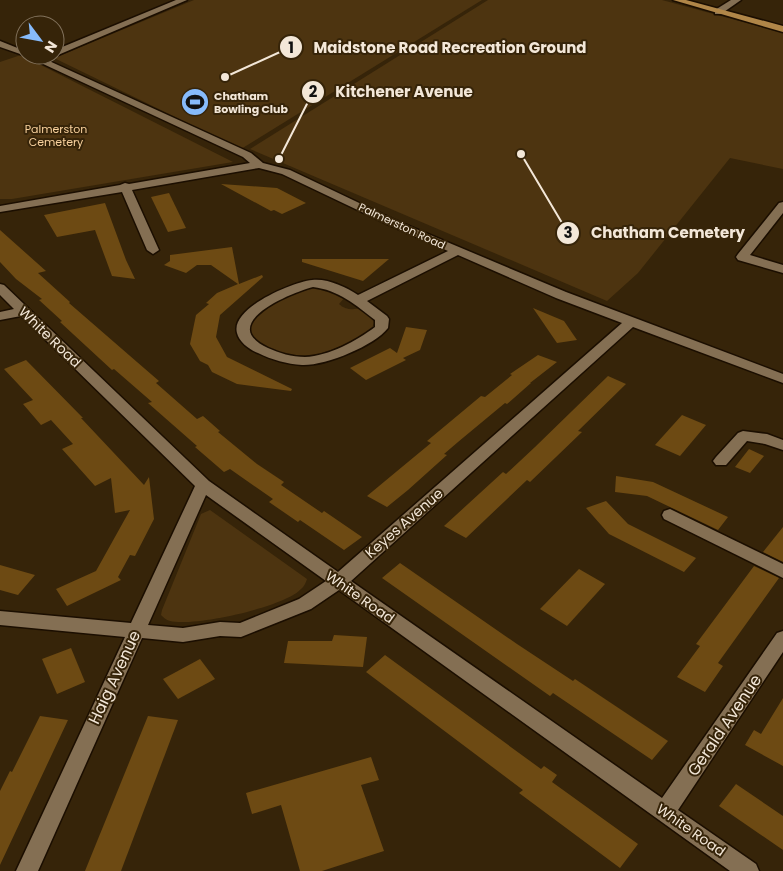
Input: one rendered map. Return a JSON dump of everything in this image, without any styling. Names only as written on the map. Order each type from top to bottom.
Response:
[{"type":"main road","points":[[677,0],[783,29]]},
{"type":"street","points":[[65,49],[183,0]]},
{"type":"street","points":[[718,12],[737,0]]},
{"type":"street","points":[[0,44],[15,50]]},
{"type":"street","name":"Palmerston Road","points":[[53,65],[247,156],[259,165],[295,176],[458,251],[561,295],[783,379]]},
{"type":"street","points":[[0,209],[125,186],[259,165]]},
{"type":"street","points":[[125,186],[154,250]]},
{"type":"street","points":[[783,205],[742,257],[783,269]]},
{"type":"street","points":[[358,300],[458,251]]},
{"type":"street","points":[[328,284],[358,300],[382,319],[381,328],[372,335],[330,355],[304,361],[275,356],[259,350],[246,337],[244,330],[245,321],[249,314],[257,308],[305,285],[328,284]]},
{"type":"street","name":"White Road","points":[[0,288],[203,485],[748,871]]},
{"type":"street","points":[[0,316],[24,311]]},
{"type":"street","name":"Keyes Avenue","points":[[0,618],[183,635],[220,629],[241,630],[305,604],[338,582],[632,321]]},
{"type":"street","points":[[721,461],[743,436],[767,439],[783,445]]},
{"type":"street","name":"Haig Avenue","points":[[27,871],[203,485]]},
{"type":"street","points":[[670,515],[783,572]]},
{"type":"street","name":"Gerald Avenue","points":[[664,812],[710,746],[730,712],[783,638]]},
{"type":"green space","points":[[194,0],[482,0],[241,149],[65,63],[65,53]]},
{"type":"green space","points":[[488,0],[662,0],[783,33],[783,169],[730,158],[638,273],[607,301],[250,149]]},
{"type":"green space","name":"Palmerston Cemetery","points":[[15,57],[15,65],[41,65],[233,162],[12,199],[0,199],[0,62]]},
{"type":"green space","points":[[325,287],[345,297],[339,304],[346,308],[361,308],[373,318],[374,323],[371,330],[342,346],[311,355],[279,352],[265,347],[255,339],[250,331],[251,321],[261,311],[299,292]]},
{"type":"green space","points":[[210,510],[307,579],[303,587],[292,596],[259,609],[238,614],[182,622],[170,621],[164,618],[161,615],[162,610],[201,514]]},
{"type":"building","points":[[221,184],[277,188],[306,203],[282,214],[274,210],[271,211]]},
{"type":"building","points":[[169,193],[186,228],[168,232],[151,197]]},
{"type":"building","points":[[105,203],[135,279],[112,276],[95,230],[57,237],[44,215]]},
{"type":"building","points":[[0,230],[46,271],[38,273],[69,303],[159,381],[156,383],[197,419],[203,416],[220,431],[218,432],[257,464],[284,482],[281,485],[362,537],[344,550],[300,520],[298,522],[269,502],[273,499],[230,469],[224,472],[148,403],[152,402],[114,369],[112,370],[60,322],[62,321],[39,300],[42,299],[16,279],[0,262]]},
{"type":"building","points":[[232,247],[239,284],[262,275],[263,277],[220,315],[216,337],[227,357],[292,389],[291,391],[237,384],[212,372],[208,365],[200,361],[190,344],[196,315],[209,304],[206,303],[217,293],[238,284],[211,265],[197,265],[186,273],[164,265],[170,261],[170,255]]},
{"type":"building","points":[[302,259],[389,259],[363,281],[302,262]]},
{"type":"building","points":[[533,308],[564,321],[577,340],[557,343]]},
{"type":"building","points":[[406,327],[427,330],[420,350],[403,358],[406,360],[366,380],[350,368],[390,348],[397,353]]},
{"type":"building","points":[[538,355],[557,362],[444,454],[447,455],[408,490],[387,507],[367,496],[431,443],[427,441],[481,396],[485,397],[512,375],[510,374]]},
{"type":"building","points":[[26,360],[83,418],[81,418],[144,485],[149,477],[154,519],[135,556],[130,555],[118,577],[121,580],[67,606],[56,589],[96,571],[130,510],[115,513],[111,478],[95,486],[62,449],[73,444],[51,420],[41,425],[23,404],[33,400],[4,369]]},
{"type":"building","points":[[608,376],[626,384],[578,431],[582,432],[530,482],[527,480],[466,538],[444,526],[503,472],[506,474]]},
{"type":"building","points":[[682,415],[706,425],[680,456],[655,445]]},
{"type":"building","points":[[749,449],[764,456],[750,473],[735,467]]},
{"type":"building","points":[[616,476],[653,482],[728,517],[718,530],[647,496],[615,492]]},
{"type":"building","points":[[606,501],[628,524],[696,558],[684,572],[609,534],[586,508]]},
{"type":"building","points":[[783,527],[783,562],[763,552]]},
{"type":"building","points":[[400,563],[517,644],[573,681],[575,679],[668,741],[652,760],[553,693],[550,696],[382,578]]},
{"type":"building","points":[[0,565],[35,575],[18,595],[0,590]]},
{"type":"building","points":[[754,566],[779,578],[718,663],[723,666],[705,692],[677,677],[700,646],[696,644]]},
{"type":"building","points":[[579,569],[605,584],[567,626],[540,609]]},
{"type":"building","points":[[334,635],[367,637],[363,667],[284,663],[288,641],[332,641]]},
{"type":"building","points":[[71,648],[85,682],[57,694],[42,659]]},
{"type":"building","points":[[385,655],[541,769],[544,766],[557,775],[552,782],[638,844],[620,868],[519,793],[523,790],[366,672]]},
{"type":"building","points":[[200,659],[215,679],[178,699],[163,679]]},
{"type":"building","points":[[783,698],[783,766],[745,745],[754,730],[761,734]]},
{"type":"building","points":[[40,716],[68,720],[0,865],[0,791],[10,771],[12,772]]},
{"type":"building","points":[[148,716],[178,720],[121,871],[85,871]]},
{"type":"building","points":[[371,757],[379,780],[361,785],[384,851],[322,871],[300,871],[281,805],[252,814],[246,793]]},
{"type":"building","points":[[736,784],[783,816],[783,850],[719,806]]},
{"type":"place","name":"Maidstone Road Recreation Ground","points":[[225,77]]},
{"type":"place","name":"Chatham Bowling Club","points":[[195,102]]},
{"type":"place","name":"Chatham Cemetery","points":[[521,154]]},
{"type":"place","name":"Kitchener Avenue","points":[[279,159]]}]
